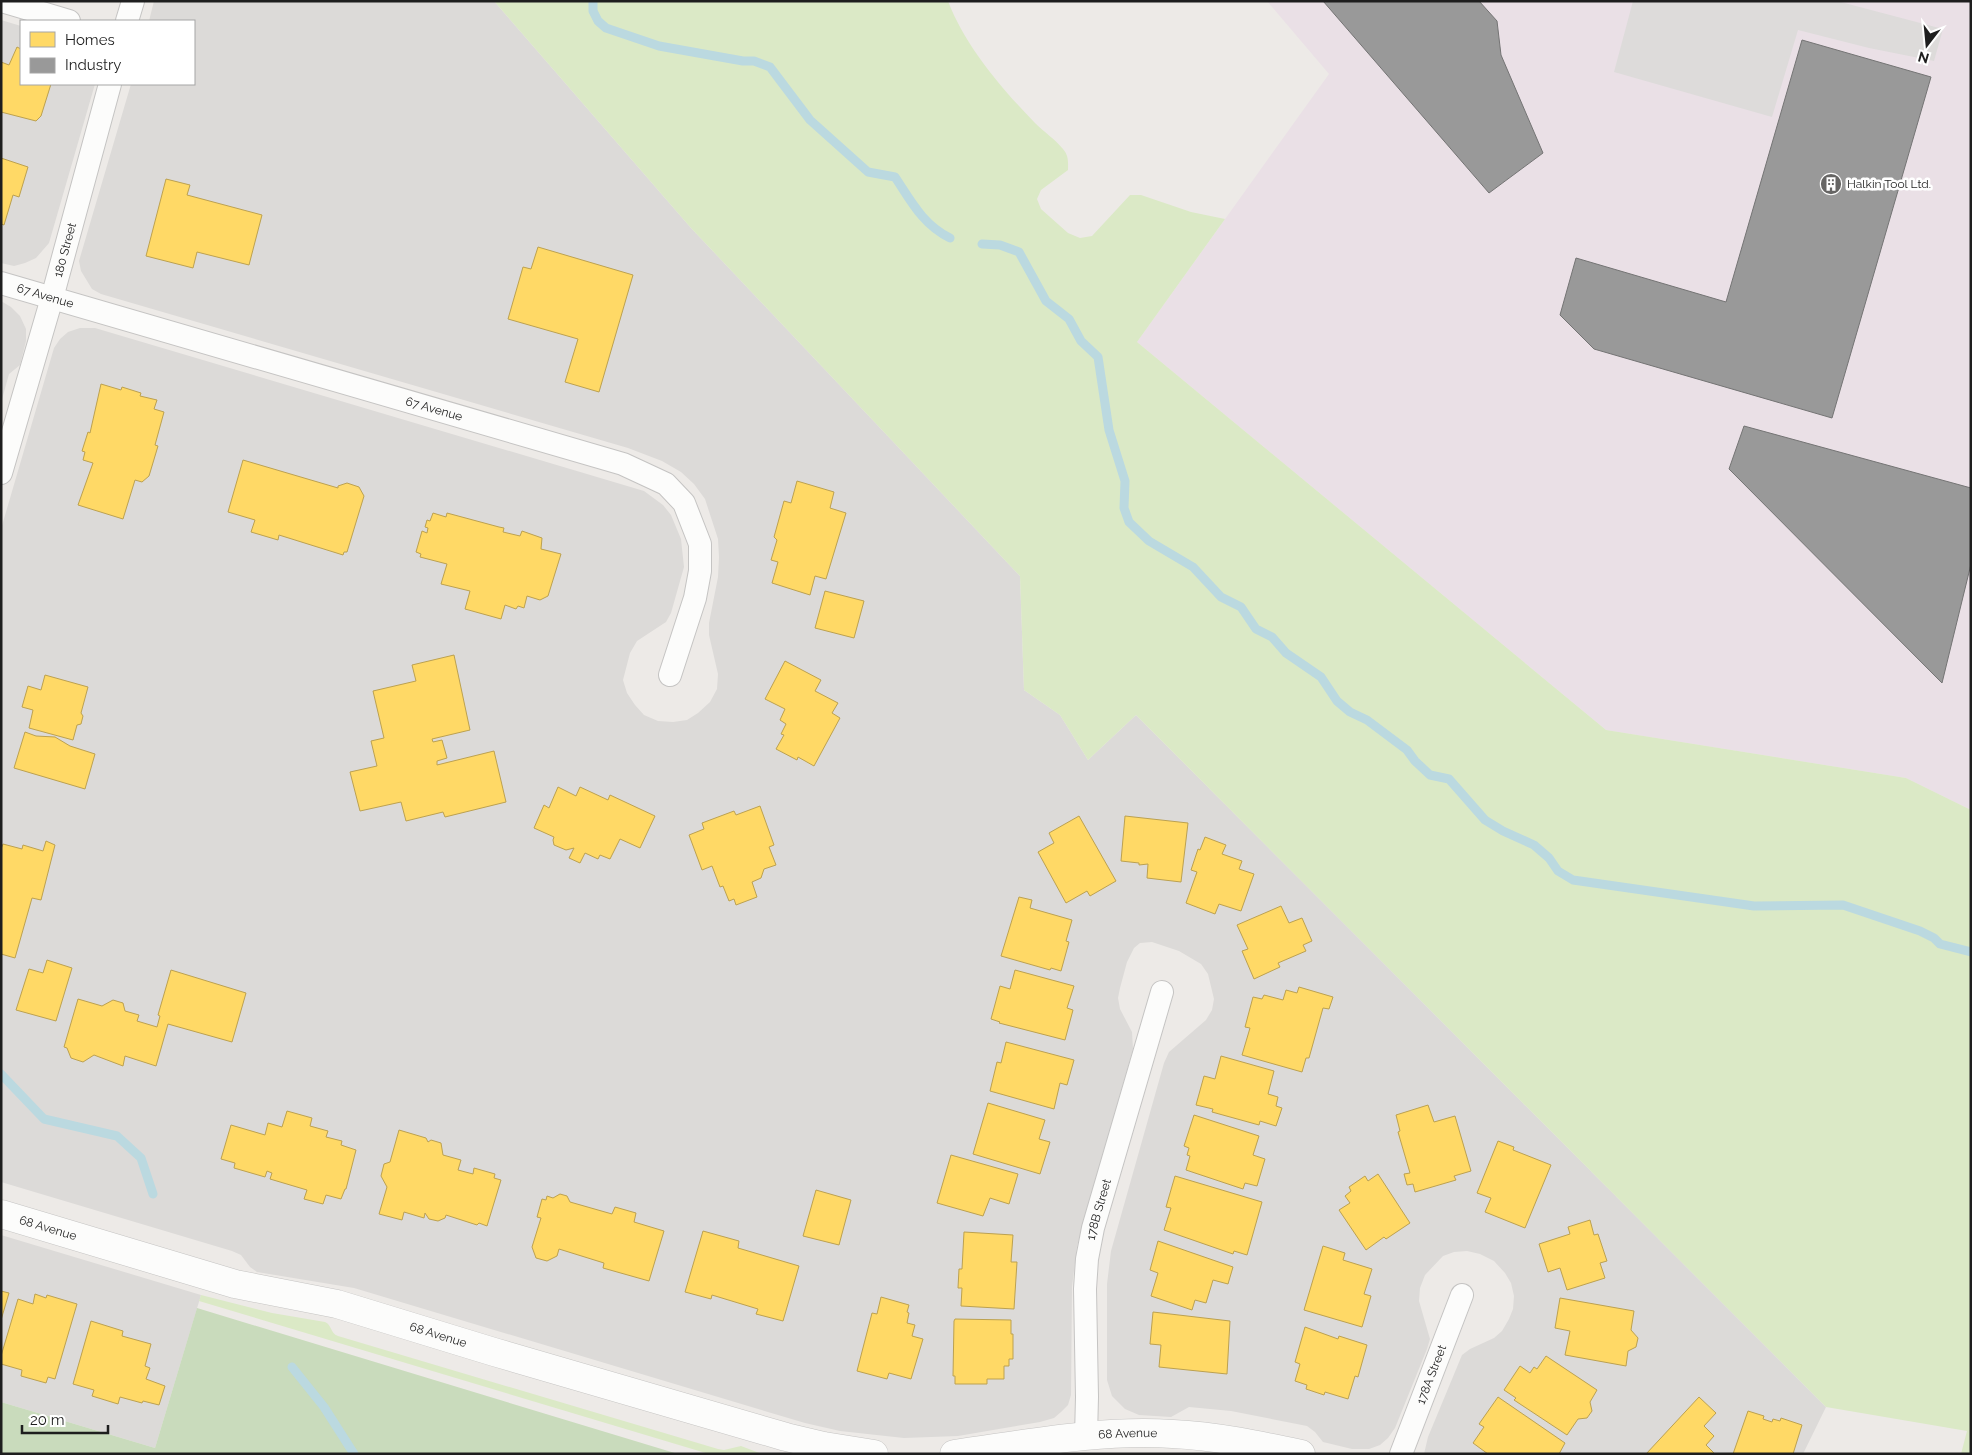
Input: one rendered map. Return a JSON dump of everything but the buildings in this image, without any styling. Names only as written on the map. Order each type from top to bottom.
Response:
[{"type":"street","points":[[2,1],[66,20]]},
{"type":"street","points":[[127,20],[133,1]]},
{"type":"street","name":"180 Street","points":[[1,473],[52,298],[110,85]]},
{"type":"street","name":"67 Avenue","points":[[1,283],[623,464],[666,484],[684,503],[700,544],[700,571],[695,598],[670,676]]},
{"type":"street","name":"178B Street","points":[[1086,1436],[1085,1289],[1087,1258],[1093,1228],[1162,992]]},
{"type":"street","name":"68 Avenue","points":[[1,1214],[235,1284],[337,1304],[786,1437],[824,1446],[874,1454]]},
{"type":"street","name":"178A Street","points":[[1401,1454],[1462,1295]]},
{"type":"street","name":"68 Avenue","points":[[954,1454],[1086,1436],[1172,1434],[1216,1438],[1301,1454]]},
{"type":"shaded area","points":[[154,1],[494,1],[691,228],[1020,576],[1024,690],[1060,715],[1088,760],[1136,715],[1826,1407],[1803,1454],[1424,1454],[1428,1437],[1462,1355],[1470,1349],[1494,1338],[1502,1331],[1513,1309],[1514,1296],[1511,1283],[1505,1273],[1494,1261],[1480,1254],[1467,1251],[1454,1252],[1443,1256],[1425,1275],[1420,1288],[1419,1301],[1430,1339],[1395,1428],[1380,1445],[1369,1449],[1352,1449],[1323,1442],[1307,1426],[1231,1411],[1189,1407],[1171,1417],[1139,1415],[1125,1409],[1112,1396],[1107,1380],[1107,1284],[1111,1251],[1164,1063],[1169,1052],[1206,1020],[1212,1010],[1214,999],[1208,974],[1201,964],[1179,951],[1152,942],[1140,943],[1134,948],[1127,962],[1118,998],[1120,1009],[1132,1032],[1133,1049],[1077,1246],[1072,1287],[1071,1395],[1068,1405],[1061,1412],[1054,1418],[1040,1422],[958,1436],[904,1438],[840,1431],[805,1423],[354,1288],[257,1272],[250,1267],[241,1255],[232,1251],[1,1182],[1,529],[54,348],[68,332],[80,328],[95,328],[644,491],[663,505],[671,515],[681,539],[684,567],[671,613],[666,622],[637,641],[630,653],[623,680],[627,693],[644,715],[658,721],[673,722],[687,720],[698,713],[710,702],[717,689],[718,674],[709,635],[709,623],[718,577],[718,539],[705,499],[694,484],[681,472],[662,461],[628,448],[101,294],[92,289],[81,271],[79,261],[131,85],[195,85],[195,20],[149,20]]},
{"type":"shaded area","points":[[1267,1],[1971,1],[1971,810],[1906,778],[1606,730],[1137,342],[1329,74]]},
{"type":"shaded area","points":[[1633,1],[1837,1],[1943,29],[1934,61],[1869,48],[1798,30],[1772,117],[1614,72]]},
{"type":"shaded area","points":[[1,20],[20,26],[20,85],[95,85],[49,243],[36,258],[25,263],[14,266],[1,263]]},
{"type":"shaded area","points":[[1,301],[20,316],[26,329],[26,341],[20,365],[9,374],[1,403]]},
{"type":"shaded area","points":[[1,1235],[201,1295],[155,1448],[1,1402]]},
{"type":"green space","points":[[494,1],[948,1],[964,34],[997,81],[1022,110],[1057,142],[1066,154],[1068,170],[1041,190],[1037,199],[1041,209],[1068,233],[1080,238],[1092,236],[1130,195],[1141,195],[1191,212],[1225,219],[1137,342],[1606,730],[1906,778],[1971,810],[1971,1454],[1961,1454],[1967,1431],[1826,1407],[1136,715],[1088,760],[1060,715],[1024,690],[1020,576],[691,228]]},
{"type":"green space","points":[[201,1295],[272,1313],[325,1322],[338,1336],[718,1449],[724,1450],[741,1446],[762,1454],[709,1454],[199,1301]]},
{"type":"green space","points":[[197,1308],[678,1454],[1,1454],[1,1402],[155,1448]]},
{"type":"waterway","points":[[593,1],[593,11],[598,21],[606,28],[659,46],[743,61],[754,61],[770,67],[810,120],[868,172],[895,177],[925,219],[950,238]]},
{"type":"waterway","points":[[982,244],[1000,245],[1019,252],[1046,301],[1069,319],[1081,341],[1098,357],[1109,430],[1125,481],[1124,508],[1129,522],[1149,541],[1193,567],[1221,597],[1241,607],[1256,629],[1272,637],[1286,653],[1321,677],[1337,701],[1350,712],[1367,720],[1407,750],[1415,761],[1430,775],[1449,779],[1485,820],[1503,831],[1534,845],[1549,858],[1558,871],[1573,880],[1754,906],[1843,905],[1920,931],[1934,938],[1940,944],[1971,952]]},
{"type":"waterway","points":[[1,1074],[44,1119],[117,1136],[141,1158],[153,1194]]},
{"type":"waterway","points":[[292,1367],[324,1407],[354,1454]]},
{"type":"place","name":"Halkin Tool Ltd.","points":[[1831,184]]}]
